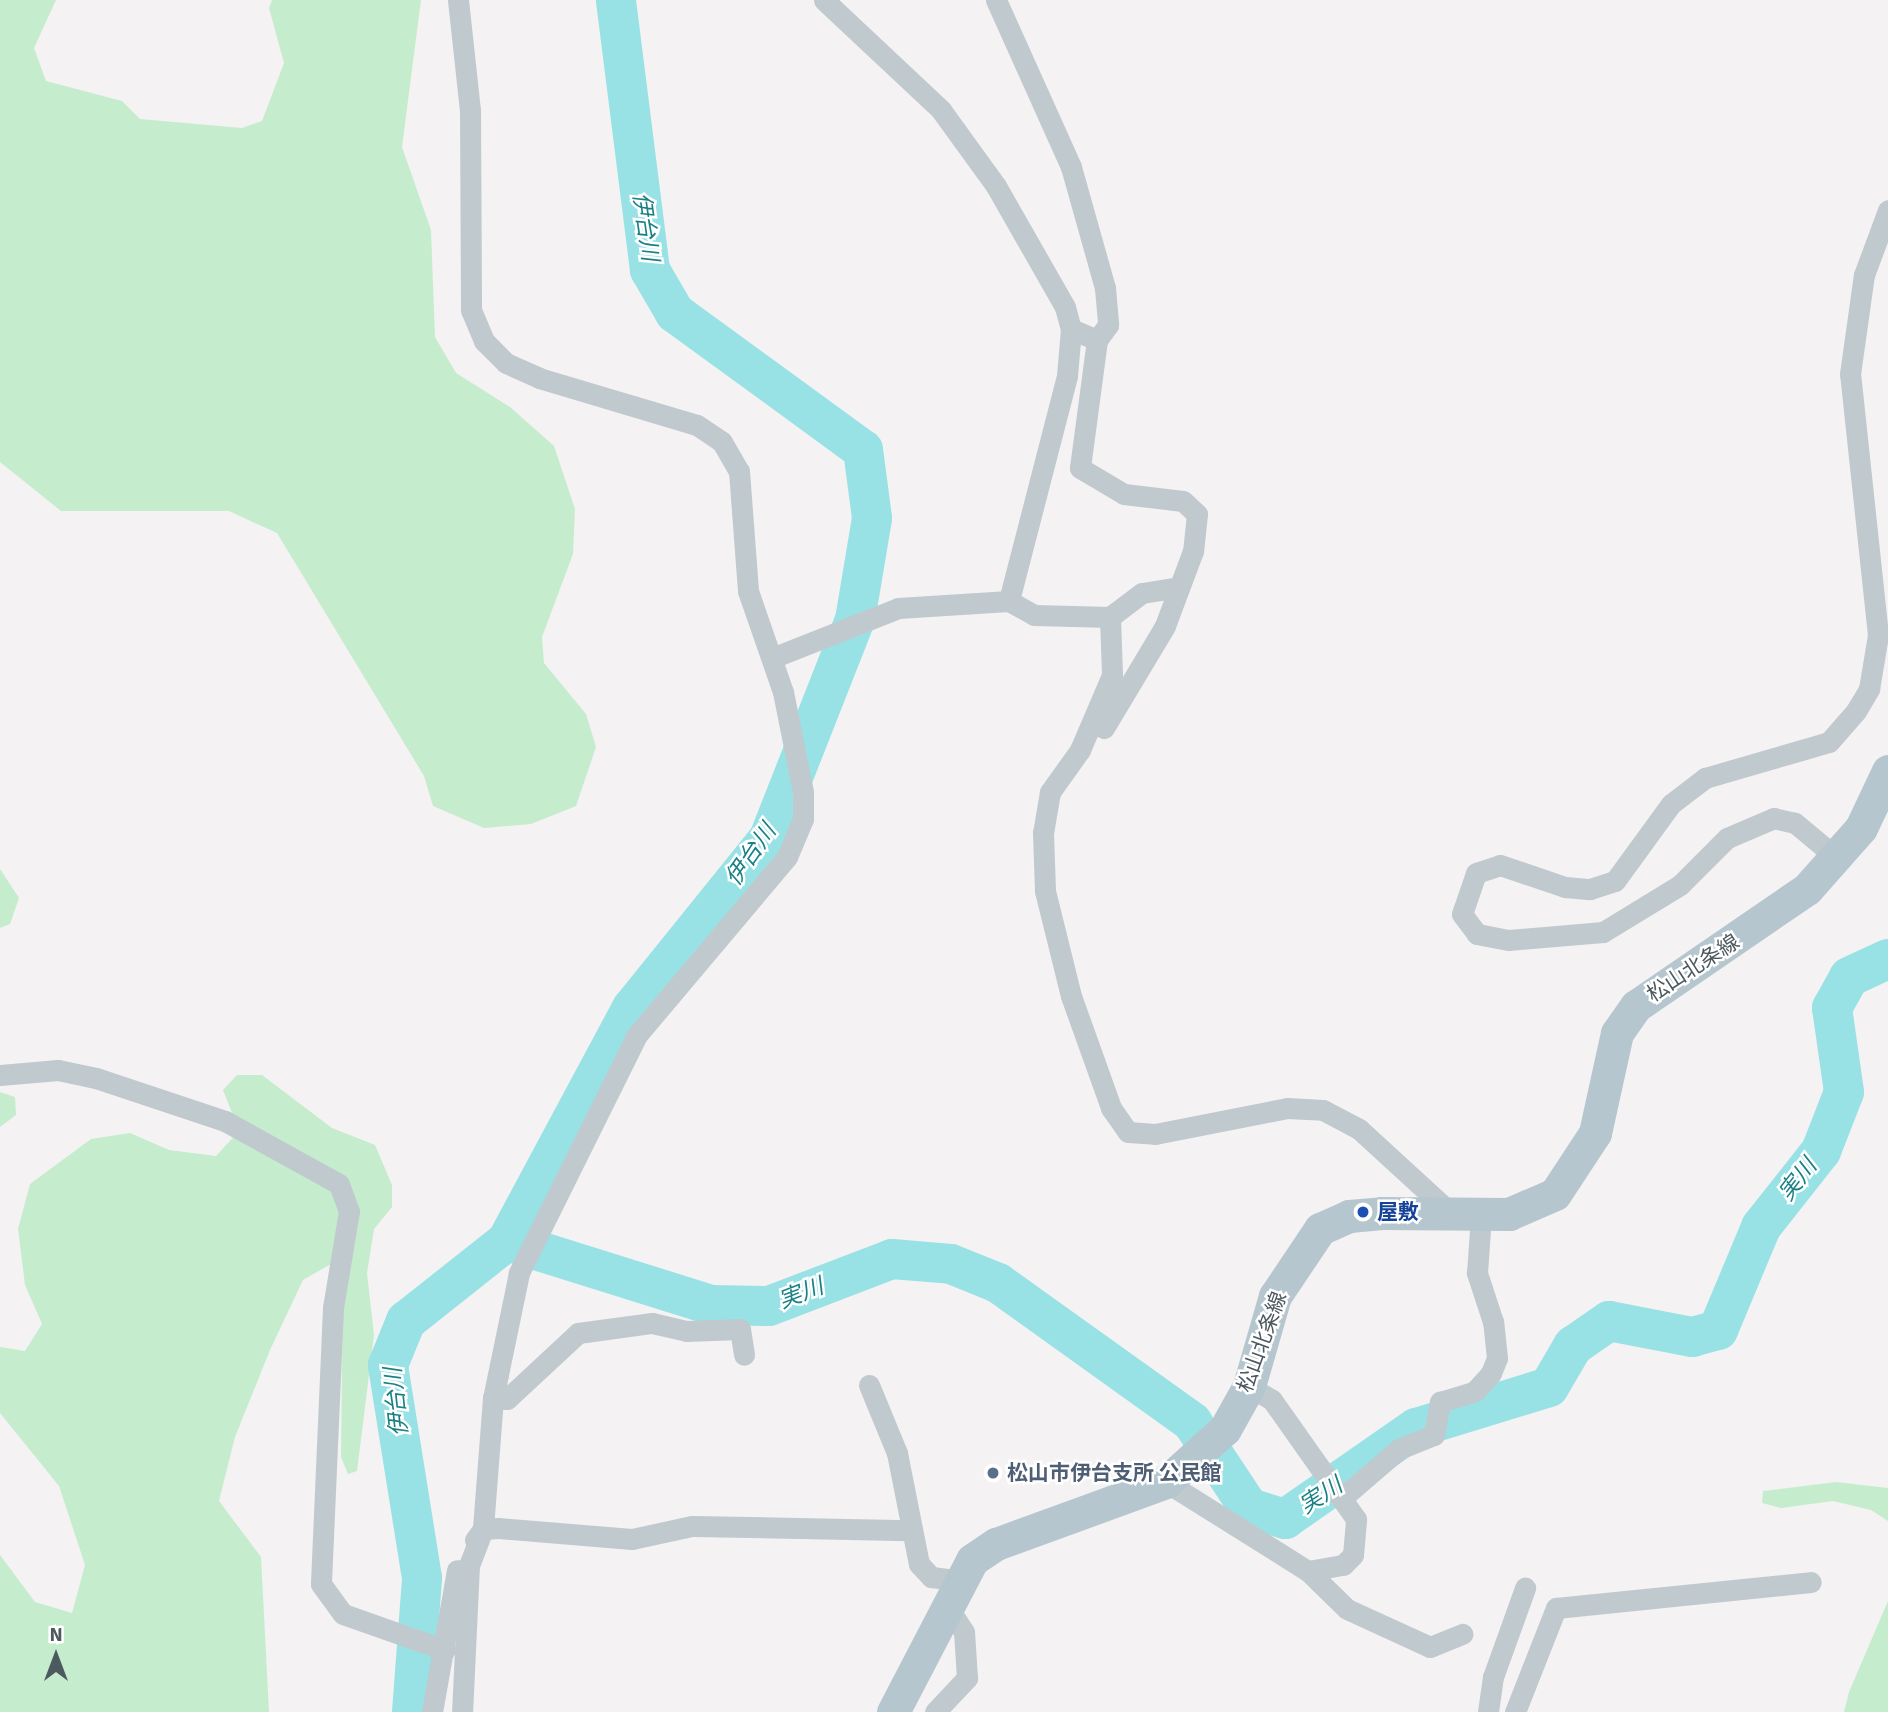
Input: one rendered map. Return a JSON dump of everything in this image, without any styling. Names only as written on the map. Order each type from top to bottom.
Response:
[{"type":"main road","name":"松山北条線","points":[[893,1712],[951,1592],[996,1544],[1166,1482],[1225,1429],[1249,1386],[1275,1296],[1320,1228],[1360,1215],[1467,1216],[1529,1211],[1556,1194],[1578,1168],[1602,1110],[1617,1033],[1636,1006],[1771,918],[1837,858],[1861,828],[1888,771]]},
{"type":"street","points":[[459,0],[470,110],[471,310],[484,341],[506,363],[540,378],[697,425],[722,442],[739,471],[748,591],[772,658],[803,792],[797,841],[657,1008],[618,1067],[519,1273],[493,1398],[483,1529],[469,1565],[462,1712]]},
{"type":"street","points":[[824,0],[948,121],[996,186],[1072,329],[1067,376],[1009,601]]},
{"type":"street","points":[[996,0],[1072,167],[1105,288],[1108,325],[1097,340],[1080,468],[1124,494],[1192,507],[1197,514],[1193,551],[1165,626],[1097,739],[1080,750]]},
{"type":"street","points":[[1837,858],[1795,823],[1774,818],[1727,838],[1681,885],[1603,932],[1508,940],[1477,934],[1462,914],[1476,873],[1500,865],[1565,887],[1590,889],[1615,881],[1671,804],[1705,778],[1829,742],[1856,711],[1868,689],[1878,635],[1853,424],[1852,336],[1877,228],[1888,210]]},
{"type":"street","points":[[1072,329],[1097,340]]},
{"type":"street","points":[[772,658],[898,608],[1009,601],[1034,615],[1110,617],[1142,593],[1178,587]]},
{"type":"street","points":[[1110,617],[1112,675],[1080,750],[1050,792],[1045,891],[1096,1075],[1128,1132],[1177,1134],[1287,1108],[1323,1110],[1359,1129],[1467,1216],[1497,1358],[1475,1391],[1440,1402],[1437,1419],[1379,1464],[1337,1490]]},
{"type":"street","points":[[0,1076],[58,1070],[96,1078],[225,1122],[339,1184],[349,1211],[333,1308],[321,1584],[343,1614],[437,1648]]},
{"type":"street","points":[[493,1398],[507,1399],[578,1333],[652,1323],[686,1331],[740,1329],[744,1355]]},
{"type":"street","points":[[869,1385],[897,1453],[910,1530],[919,1564],[951,1592],[964,1632],[967,1678],[935,1712]]},
{"type":"street","points":[[1249,1386],[1272,1400],[1356,1519],[1353,1555],[1343,1565],[1308,1571]]},
{"type":"street","points":[[1166,1482],[1308,1571],[1347,1609],[1430,1647],[1463,1634]]},
{"type":"street","points":[[483,1529],[632,1539],[701,1526],[910,1530]]},
{"type":"street","points":[[432,1712],[437,1648],[459,1559],[483,1529]]},
{"type":"street","points":[[1515,1712],[1556,1608],[1811,1582]]},
{"type":"street","points":[[1488,1712],[1493,1677],[1525,1588]]},
{"type":"green space","points":[[0,0],[56,0],[34,48],[46,81],[122,101],[140,119],[242,128],[262,121],[284,63],[269,8],[272,0],[421,0],[402,147],[431,230],[435,337],[456,373],[510,407],[554,446],[575,509],[573,554],[542,637],[544,663],[586,714],[596,747],[576,806],[531,824],[484,828],[433,806],[424,776],[277,533],[229,511],[61,511],[0,462]]},
{"type":"green space","points":[[0,869],[19,898],[10,924],[0,928]]},
{"type":"green space","points":[[237,1075],[262,1075],[332,1128],[375,1145],[392,1185],[392,1207],[374,1229],[367,1273],[374,1335],[357,1471],[348,1474],[341,1457],[343,1270],[329,1265],[303,1280],[270,1350],[235,1437],[219,1501],[261,1557],[269,1712],[0,1712],[0,1555],[35,1602],[72,1613],[85,1565],[59,1486],[0,1413],[0,1347],[25,1351],[42,1324],[25,1285],[18,1229],[30,1184],[91,1139],[130,1133],[169,1150],[216,1156],[239,1131],[223,1090]]},
{"type":"green space","points":[[0,1092],[15,1097],[16,1115],[0,1127]]},
{"type":"green space","points":[[1836,1482],[1888,1488],[1888,1521],[1871,1510],[1833,1501],[1781,1508],[1762,1503],[1763,1491]]},
{"type":"green space","points":[[1888,1601],[1888,1712],[1844,1712],[1849,1692]]},
{"type":"waterway","name":"伊台川","points":[[412,1712],[422,1578],[388,1365],[406,1321],[507,1241],[632,1008],[769,838],[855,620],[872,518],[863,450],[675,313],[650,270],[616,0]]},
{"type":"waterway","name":"実川","points":[[507,1241],[711,1305],[769,1306],[892,1259],[951,1264],[998,1283],[1192,1422],[1249,1508],[1285,1519],[1416,1428],[1549,1387],[1573,1346],[1609,1321],[1692,1337],[1718,1330],[1761,1227],[1821,1151],[1844,1092],[1832,1008],[1849,977],[1888,959]]},
{"type":"place","name":"屋敷","points":[[1363,1212]]},
{"type":"place","name":"松山市伊台支所 公民館","points":[[993,1473]]}]
